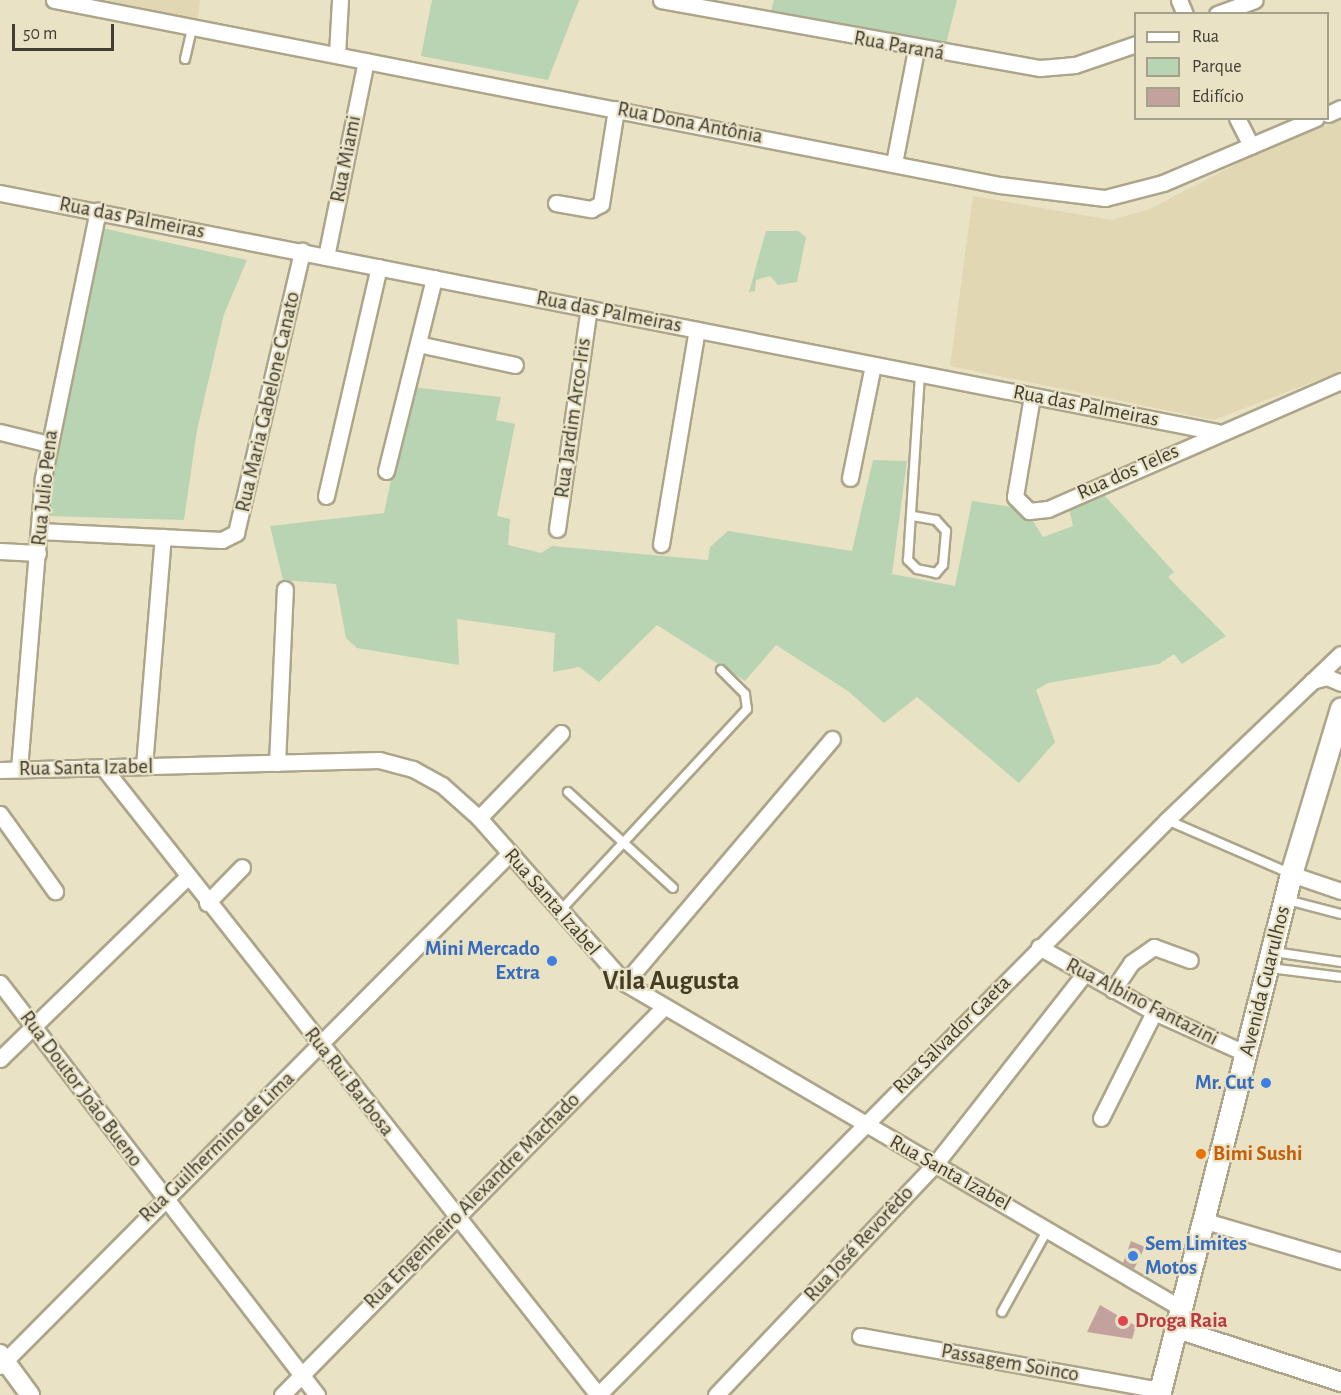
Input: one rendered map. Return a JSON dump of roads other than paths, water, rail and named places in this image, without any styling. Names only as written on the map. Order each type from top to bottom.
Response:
[{"type":"main road","name":"Avenida Guarulhos","points":[[1159,1392],[1179,1306],[1247,1054],[1291,874],[1341,708]]},
{"type":"street","name":"Rua Dona Antônia","points":[[58,0],[894,164],[1105,198],[1137,192],[1311,120]]},
{"type":"street","points":[[337,54],[340,0]]},
{"type":"street","name":"Rua Paraná","points":[[661,0],[916,50],[1050,68],[1075,65],[1134,45]]},
{"type":"street","points":[[1222,12],[1255,0]]},
{"type":"street","points":[[894,164],[916,50]]},
{"type":"street","name":"Rua Miami","points":[[326,257],[366,61]]},
{"type":"street","points":[[556,203],[591,209],[601,204],[616,109]]},
{"type":"street","points":[[1238,120],[1251,146]]},
{"type":"street","name":"Rua das Palmeiras","points":[[0,193],[1217,432]]},
{"type":"street","name":"Rua Julio Pena","points":[[19,769],[39,531],[49,444],[98,211]]},
{"type":"street","name":"Rua Maria Gabelone Canato","points":[[39,531],[222,540],[239,529],[302,251]]},
{"type":"street","points":[[326,496],[379,267]]},
{"type":"street","points":[[386,471],[434,278]]},
{"type":"street","name":"Rua Jardim Arco-Iris","points":[[557,529],[589,308]]},
{"type":"street","points":[[661,544],[697,330]]},
{"type":"street","points":[[418,344],[515,365]]},
{"type":"street","points":[[850,478],[873,365]]},
{"type":"street","name":"Rua dos Teles","points":[[1032,396],[1015,498],[1029,511],[1048,508],[1217,432],[1341,381]]},
{"type":"street","points":[[0,432],[49,444]]},
{"type":"street","points":[[144,766],[163,537]]},
{"type":"street","points":[[0,551],[38,553]]},
{"type":"street","points":[[277,763],[285,589]]},
{"type":"street","name":"Rua Salvador Gaeta","points":[[598,1395],[862,1124],[1039,947],[1167,820],[1341,654]]},
{"type":"street","points":[[1312,681],[1327,677],[1341,683]]},
{"type":"street","points":[[479,818],[561,733]]},
{"type":"street","points":[[625,983],[832,739]]},
{"type":"street","name":"Rua Santa Izabel","points":[[0,770],[379,760],[402,766],[442,785],[479,818],[625,983],[663,1008],[862,1124],[1048,1227],[1179,1306]]},
{"type":"street","name":"Rua Rui Barbosa","points":[[103,767],[207,903],[598,1395]]},
{"type":"street","points":[[0,814],[55,891]]},
{"type":"street","name":"Rua Guilhermino de Lima","points":[[2,1360],[164,1197],[320,1046],[510,853]]},
{"type":"street","points":[[207,903],[242,867]]},
{"type":"street","points":[[1291,874],[1341,891]]},
{"type":"street","points":[[0,1059],[187,877]]},
{"type":"street","name":"Rua Albino Fantazini","points":[[1039,947],[1154,1012],[1247,1054]]},
{"type":"street","points":[[1113,990],[1131,963],[1154,947],[1190,960]]},
{"type":"street","name":"Rua José Revorêdo","points":[[716,1395],[936,1163],[1084,974]]},
{"type":"street","name":"Rua Doutor João Bueno","points":[[0,983],[317,1395]]},
{"type":"street","name":"Rua Engenheiro Alexandre Machado","points":[[282,1395],[454,1216],[663,1008]]},
{"type":"street","points":[[1101,1118],[1154,1012]]},
{"type":"street","points":[[1202,1220],[1341,1261]]},
{"type":"street","points":[[1174,1328],[1341,1382]]},
{"type":"street","name":"Passagem Soinco","points":[[860,1336],[1159,1392]]},
{"type":"street","points":[[2,1360],[30,1395]]},
{"type":"lane","points":[[185,59],[192,28]]},
{"type":"lane","points":[[913,516],[936,520],[946,531],[943,565],[936,573],[917,569],[908,560],[913,516],[920,373]]},
{"type":"lane","points":[[560,911],[747,709],[746,694],[721,670]]},
{"type":"lane","points":[[568,792],[673,888]]},
{"type":"lane","points":[[1167,820],[1291,874]]},
{"type":"lane","points":[[1285,900],[1341,914]]},
{"type":"lane","points":[[1270,960],[1341,962]]},
{"type":"lane","points":[[1270,960],[1341,977]]},
{"type":"lane","points":[[1002,1312],[1048,1227]]},
{"type":"place","name":"Mini Mercado Extra","points":[[552,961]]},
{"type":"place","name":"Mr. Cut","points":[[1266,1083]]},
{"type":"place","name":"Bimi Sushi","points":[[1201,1154]]},
{"type":"place","name":"Sem Limites Motos","points":[[1133,1256]]},
{"type":"place","name":"Droga Raia","points":[[1123,1321]]},
{"type":"district","name":"Vila Augusta","points":[[671,981]]}]
